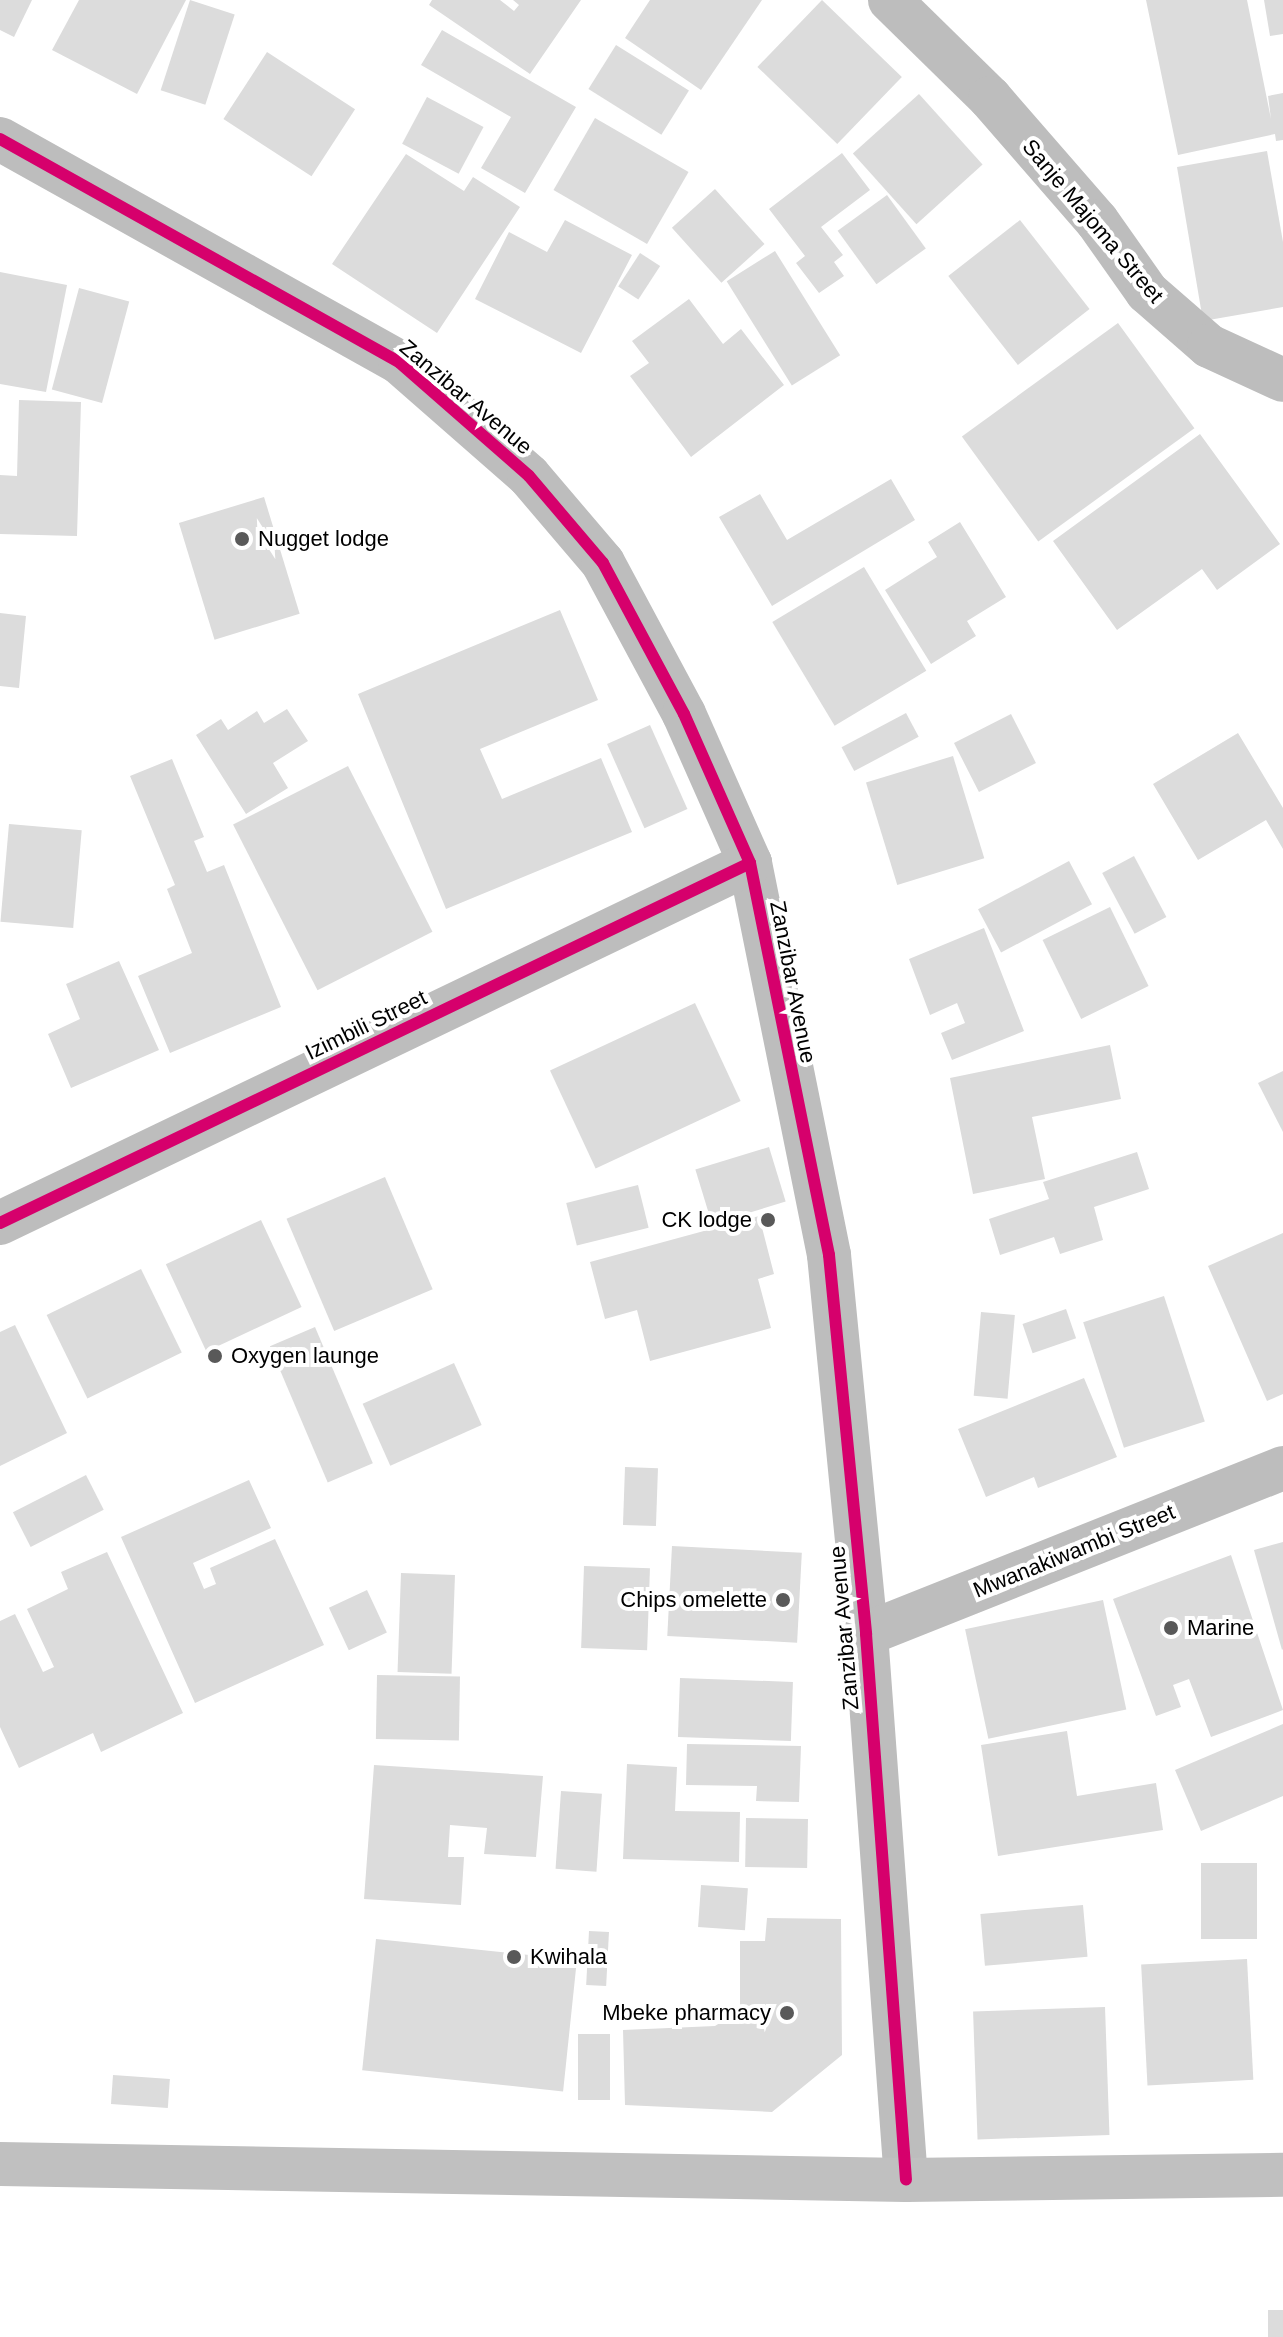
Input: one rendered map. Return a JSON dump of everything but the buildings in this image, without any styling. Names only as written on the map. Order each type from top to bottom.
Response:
[{"type":"main road","points":[[0,2164],[906,2180],[1283,2175]]},
{"type":"street","name":"Sanje Majoma Street","points":[[890,0],[990,98],[1097,221],[1147,292],[1209,346],[1283,380]]},
{"type":"street","name":"Zanzibar Avenue","points":[[0,139],[400,363],[529,476],[603,563],[684,714],[750,863],[829,1255],[866,1634],[906,2180]]},
{"type":"street","name":"Izimbili Street","points":[[0,1223],[750,863]]},
{"type":"street","name":"Mwanakiwambi Street","points":[[866,1634],[1283,1468]]},
{"type":"cycle path","points":[[0,139],[400,363],[529,476],[603,563],[684,714],[750,863],[829,1255],[866,1634],[906,2180]]},
{"type":"cycle path","points":[[0,1223],[750,863]]},
{"type":"place","name":"Nugget lodge","points":[[242,539]]},
{"type":"place","name":"CK lodge","points":[[768,1220]]},
{"type":"place","name":"Oxygen launge","points":[[215,1356]]},
{"type":"place","name":"Chips omelette","points":[[783,1600]]},
{"type":"place","name":"Marine","points":[[1171,1628]]},
{"type":"place","name":"Kwihala","points":[[514,1957]]},
{"type":"place","name":"Mbeke pharmacy","points":[[787,2013]]}]
